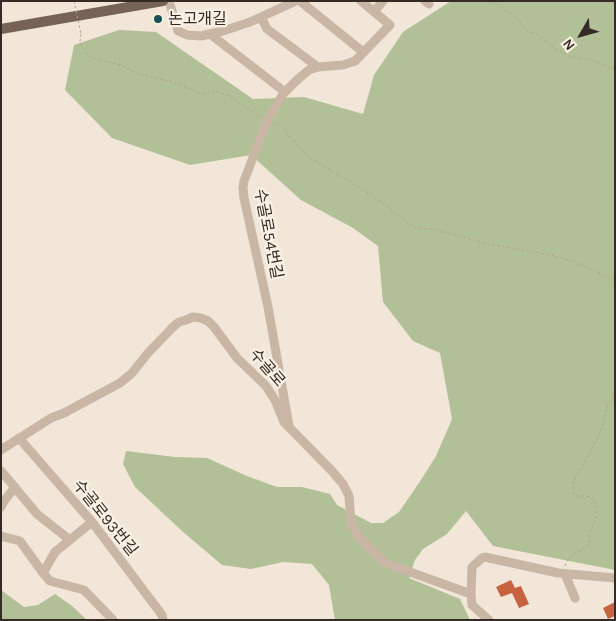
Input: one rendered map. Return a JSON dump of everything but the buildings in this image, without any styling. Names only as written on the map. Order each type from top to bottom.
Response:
[{"type":"main road","points":[[1,28],[162,1]]},
{"type":"street","points":[[162,1],[178,31],[188,35],[201,36],[223,31],[261,17],[296,1]]},
{"type":"street","points":[[300,1],[363,52]]},
{"type":"street","points":[[362,1],[374,12],[383,1]]},
{"type":"street","name":"수골로54번길","points":[[290,429],[268,307],[244,198],[244,181],[266,121],[286,92],[309,70],[318,67],[349,64],[355,61],[390,25],[374,12]]},
{"type":"street","points":[[261,17],[267,29],[318,67]]},
{"type":"street","points":[[210,34],[286,92]]},
{"type":"street","name":"수골로","points":[[1,450],[51,418],[114,388],[127,379],[148,353],[179,322],[193,317],[201,318],[214,327],[237,358],[266,386],[275,400],[284,422],[343,484],[349,496],[351,523],[358,536],[385,563],[471,594]]},
{"type":"street","name":"수골로93번길","points":[[19,438],[92,522],[164,620]]},
{"type":"street","points":[[1,471],[36,514],[70,540]]},
{"type":"street","points":[[1,507],[15,487]]},
{"type":"street","points":[[43,574],[55,552],[92,522]]},
{"type":"street","points":[[1,536],[20,542],[50,581],[84,590],[113,620]]},
{"type":"street","points":[[489,620],[472,605],[472,567],[482,558],[486,557],[564,574],[615,578]]},
{"type":"street","points":[[564,574],[575,598]]},
{"type":"path","points":[[74,1],[81,34],[80,41],[88,55],[99,60],[121,65],[140,75],[171,81],[199,93],[204,94],[215,91],[229,96],[266,121],[271,121],[280,126],[310,158],[364,190],[414,227],[437,230],[488,244],[569,260],[615,281]]},
{"type":"path","points":[[493,1],[514,16],[525,29],[537,34],[564,54],[592,60],[615,69]]},
{"type":"path","points":[[564,574],[566,561],[576,552],[587,547],[590,542],[589,534],[597,508],[593,499],[576,496],[573,485],[600,434],[608,404],[615,395]]},
{"type":"green space","points":[[451,1],[615,1],[615,570],[493,546],[466,511],[447,534],[423,549],[415,560],[409,578],[460,599],[470,620],[335,620],[329,585],[312,564],[283,562],[251,569],[222,565],[135,487],[123,464],[126,451],[175,457],[207,458],[277,487],[302,487],[330,494],[337,505],[371,523],[383,523],[399,512],[421,480],[436,456],[452,419],[440,353],[413,341],[383,302],[378,246],[353,228],[301,200],[251,155],[190,165],[112,138],[65,90],[74,45],[119,30],[156,32],[253,99],[304,97],[363,114],[374,75],[403,32]]},
{"type":"green space","points":[[1,590],[24,607],[38,605],[55,594],[87,620],[1,620]]},
{"type":"place","name":"논고개길","points":[[158,19]]}]
